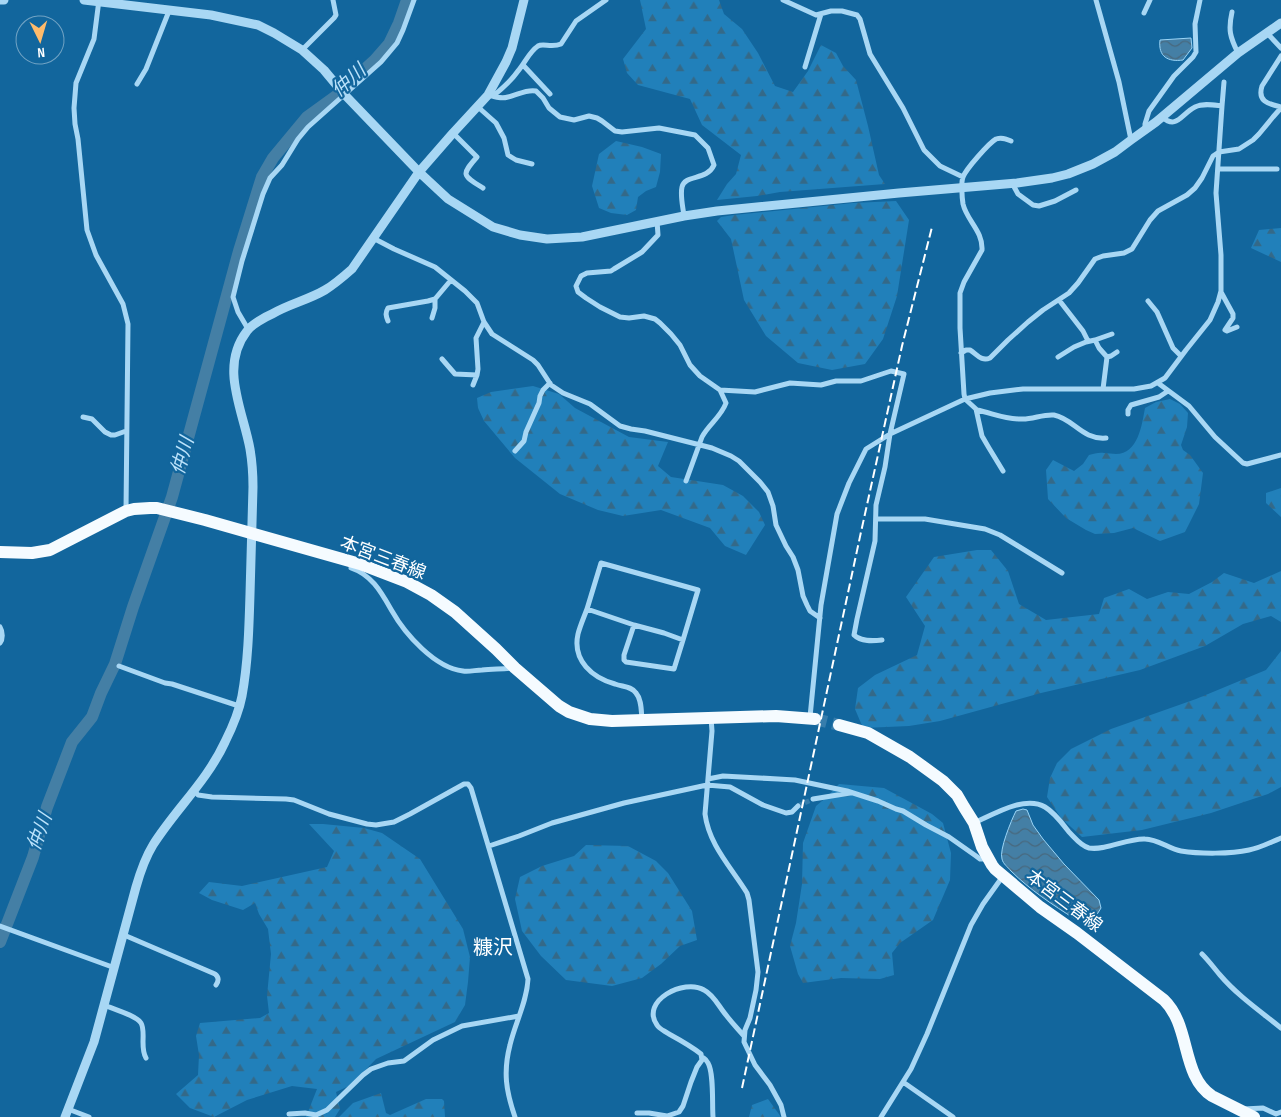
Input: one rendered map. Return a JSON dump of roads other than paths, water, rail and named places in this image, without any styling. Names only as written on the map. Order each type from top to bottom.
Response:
[{"type":"main road","name":"本宮三春線","points":[[0,552],[32,553],[50,550],[126,511],[157,508],[345,560],[407,582],[431,595],[455,612],[550,700],[569,712],[590,719],[642,720],[776,716],[813,719]]},
{"type":"main road","name":"本宮三春線","points":[[839,725],[868,733],[893,746],[943,781],[957,795],[974,823],[982,847],[992,865],[1040,907],[1168,1004],[1177,1017],[1197,1082],[1212,1096],[1254,1117]]},
{"type":"street","points":[[84,0],[211,15],[258,25],[274,33],[302,50],[324,70],[344,94],[419,172],[448,199],[493,227],[520,235],[547,239],[582,236],[684,216],[736,209],[1012,184],[1068,174],[1093,164],[1115,152],[1162,117],[1238,53],[1281,22]]},
{"type":"street","points":[[302,50],[334,18],[336,14],[333,0]]},
{"type":"street","points":[[248,329],[238,312],[233,297],[242,261],[263,194],[270,178],[282,165],[298,139],[308,128],[381,62],[397,43],[414,0]]},
{"type":"street","points":[[490,95],[512,48],[524,0]]},
{"type":"street","points":[[89,1117],[67,1113],[87,1063],[143,866],[153,846],[218,756],[225,743],[242,697],[250,617],[252,470],[250,448],[235,387],[233,367],[238,345],[248,329],[273,313],[324,291],[352,269],[419,172],[453,133],[490,95],[504,88],[538,46],[561,44],[576,21],[606,0]]},
{"type":"street","points":[[783,0],[816,15],[831,11],[842,11],[857,15],[860,19],[870,54],[903,108],[924,150],[940,166],[963,177]]},
{"type":"street","points":[[1096,0],[1119,82],[1131,140]]},
{"type":"street","points":[[1144,13],[1150,0]]},
{"type":"street","points":[[1144,130],[1148,111],[1174,76],[1196,52],[1194,24],[1200,0]]},
{"type":"street","points":[[99,1],[94,39],[76,83],[74,108],[88,230],[96,255],[123,304],[128,324],[126,511]]},
{"type":"street","points":[[137,84],[146,69],[169,11]]},
{"type":"street","points":[[1232,12],[1229,31],[1238,53]]},
{"type":"street","points":[[805,67],[821,14]]},
{"type":"street","points":[[1266,32],[1281,48]]},
{"type":"street","points":[[961,353],[970,350],[982,359],[990,358],[1028,322],[1069,293],[1095,259],[1103,256],[1124,254],[1132,249],[1150,220],[1158,211],[1187,195],[1195,188],[1213,156],[1219,152],[1239,149],[1253,140],[1281,108],[1264,101],[1261,91],[1262,86],[1281,56]]},
{"type":"street","points":[[523,65],[550,94]]},
{"type":"street","points":[[813,719],[820,618],[837,514],[866,449],[890,434],[965,399],[990,393],[1023,388],[1141,388],[1158,383],[1165,378],[1210,320],[1221,291],[1221,255],[1216,193],[1224,82]]},
{"type":"street","points":[[490,95],[504,98],[515,96],[528,90],[536,91],[543,98],[548,108],[560,117],[574,120],[589,116],[597,118],[615,132],[659,128],[695,135],[708,148],[714,165],[705,174],[684,182],[682,188],[684,216]]},
{"type":"street","points":[[1162,117],[1172,122],[1178,120],[1197,106],[1206,104],[1222,106]]},
{"type":"street","points":[[478,107],[496,123],[504,138],[508,155],[516,160],[532,164]]},
{"type":"street","points":[[453,133],[477,157],[466,170],[466,174],[470,180],[483,188]]},
{"type":"street","points":[[1003,470],[982,436],[977,410],[965,399],[961,353],[960,293],[982,250],[982,244],[981,237],[963,203],[962,188],[963,177],[976,158],[992,142],[1002,138],[1011,141]]},
{"type":"street","points":[[1218,169],[1277,169]]},
{"type":"street","points":[[1012,184],[1018,194],[1033,205],[1039,206],[1055,201],[1076,190]]},
{"type":"street","points":[[656,221],[658,235],[642,252],[611,271],[593,272],[581,276],[576,286],[578,292],[600,307],[620,316],[629,318],[644,316],[660,323],[680,345],[690,365],[700,376],[720,390],[726,403],[723,410],[704,433],[686,481]]},
{"type":"street","points":[[373,238],[435,267],[466,291],[477,303],[484,322],[492,334],[533,360],[550,383],[563,394],[590,404],[620,426],[700,444],[739,461],[768,492],[773,506],[776,526],[798,570],[806,605],[810,611],[820,618]]},
{"type":"street","points":[[388,321],[386,311],[388,308],[435,299],[452,280]]},
{"type":"street","points":[[1221,291],[1233,314],[1233,318],[1225,330],[1227,331],[1237,326]]},
{"type":"street","points":[[432,318],[435,299]]},
{"type":"street","points":[[1059,300],[1083,331],[1088,342]]},
{"type":"street","points":[[1148,301],[1157,312],[1172,348],[1181,356]]},
{"type":"street","points":[[473,385],[478,375],[475,343],[484,322]]},
{"type":"street","points":[[1058,357],[1074,347],[1112,334]]},
{"type":"street","points":[[1095,340],[1106,357],[1102,389]]},
{"type":"street","points":[[1106,357],[1117,352]]},
{"type":"street","points":[[442,359],[455,374],[478,375]]},
{"type":"street","points":[[720,390],[755,392],[790,383],[821,385],[861,381],[891,371],[904,374],[890,434],[876,509],[875,541],[854,636],[862,640],[882,640]]},
{"type":"street","points":[[515,451],[524,441],[540,396],[550,383]]},
{"type":"street","points":[[1158,383],[1189,406],[1215,437],[1243,463],[1247,464],[1281,455]]},
{"type":"street","points":[[1128,414],[1131,405],[1159,397],[1168,391]]},
{"type":"street","points":[[977,410],[1021,419],[1056,415],[1090,437],[1097,439],[1106,438]]},
{"type":"street","points":[[83,417],[92,420],[111,435],[126,431]]},
{"type":"street","points":[[876,519],[925,519],[985,529],[1000,535],[1062,573]]},
{"type":"street","points":[[345,560],[350,567],[369,577],[384,596],[394,616],[406,633],[440,663],[463,671],[515,668]]},
{"type":"street","points":[[634,625],[624,660],[626,662],[674,669],[698,590],[601,563],[578,636],[578,650],[581,661],[590,673],[614,684],[629,687],[634,691],[639,698],[642,720]]},
{"type":"street","points":[[587,609],[683,640]]},
{"type":"street","points":[[0,627],[2,635],[0,643]]},
{"type":"street","points":[[119,666],[164,683],[239,706]]},
{"type":"street","points":[[711,718],[712,731],[705,814],[706,824],[718,850],[744,888],[749,900],[758,972],[752,1011],[744,1042],[755,1065],[781,1104],[784,1117]]},
{"type":"street","points":[[708,778],[723,776],[795,780],[850,792],[903,811],[949,837],[980,859],[988,859]]},
{"type":"street","points":[[194,790],[198,795],[212,797],[294,800],[329,814],[367,824],[376,824],[394,822],[464,784],[468,784],[471,788],[489,846],[528,979],[527,992],[510,1046],[506,1075],[509,1102],[515,1117]]},
{"type":"street","points":[[489,846],[552,823],[624,803],[707,785],[730,787],[763,805],[786,813],[792,812],[798,806]]},
{"type":"street","points":[[813,799],[837,796],[850,792]]},
{"type":"street","points":[[974,823],[1017,804],[1033,802],[1045,807],[1055,815],[1075,839],[1083,846],[1091,848],[1130,840],[1146,839],[1180,851],[1226,852],[1250,850],[1281,838]]},
{"type":"street","points":[[881,1117],[911,1069],[971,925],[1003,876]]},
{"type":"street","points":[[0,927],[115,968]]},
{"type":"street","points":[[124,934],[215,974],[218,978],[216,985]]},
{"type":"street","points":[[1202,954],[1220,975],[1251,1005],[1281,1028]]},
{"type":"street","points":[[713,1117],[709,1064],[693,1048],[658,1027],[653,1019],[654,1008],[657,1002],[676,988],[694,986],[703,989],[711,996],[744,1036]]},
{"type":"street","points":[[104,1005],[122,1012],[141,1023],[143,1028],[143,1052],[146,1058]]},
{"type":"street","points":[[289,1114],[304,1113],[316,1115],[327,1110],[371,1069],[404,1060],[434,1040],[462,1026],[519,1016]]},
{"type":"street","points":[[637,1113],[667,1116],[679,1112],[702,1058]]},
{"type":"street","points":[[903,1082],[953,1117]]},
{"type":"street","points":[[1241,1110],[1263,1108],[1276,1114],[1281,1112]]},
{"type":"water","points":[[1191,38],[1192,48],[1183,60],[1169,59],[1162,54],[1160,40]]},
{"type":"water","points":[[1027,810],[1033,825],[1043,839],[1099,900],[1101,908],[1096,916],[1075,919],[1034,891],[1003,862],[1002,849],[1009,828],[1016,811]]},
{"type":"waterway","name":"仲川","points":[[0,942],[33,857],[47,807],[72,742],[92,717],[115,664],[172,497],[239,251],[262,177],[273,158],[307,117],[336,96],[375,60],[389,44],[407,0]]},
{"type":"tunnel","points":[[815,719],[839,725]]},
{"type":"tunnel","points":[[798,806],[813,799]]},
{"type":"railway","points":[[742,1088],[902,346],[932,227]]},
{"type":"district","name":"糠沢","points":[[493,948]]}]
